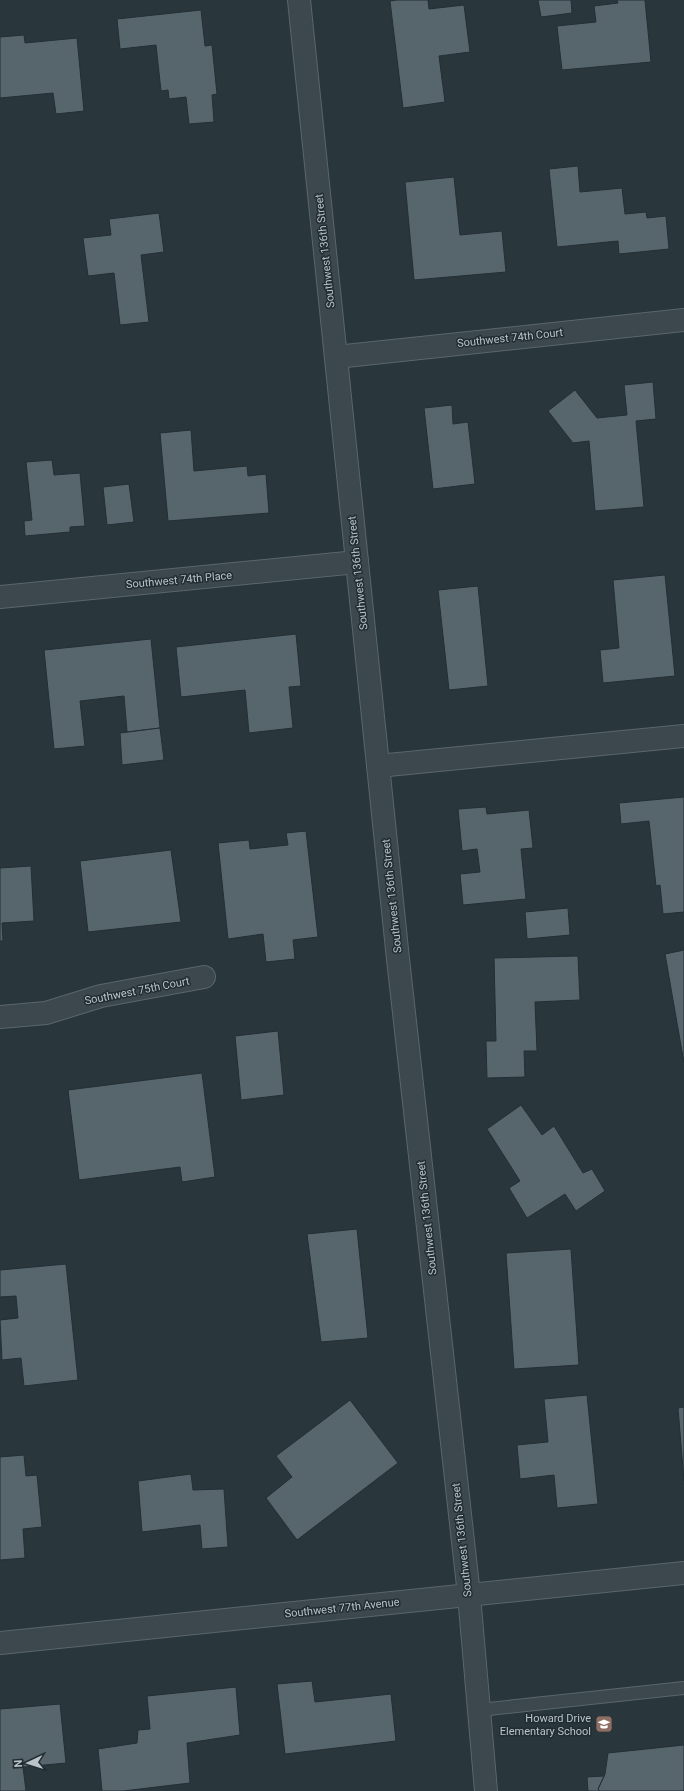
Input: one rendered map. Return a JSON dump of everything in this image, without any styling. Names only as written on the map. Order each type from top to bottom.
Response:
[{"type":"street","name":"Southwest 136th Street","points":[[299,0],[378,766],[468,1595],[486,1791]]},
{"type":"street","name":"Southwest 74th Court","points":[[336,358],[684,320]]},
{"type":"street","name":"Southwest 74th Place","points":[[0,597],[357,562]]},
{"type":"street","points":[[378,766],[684,736]]},
{"type":"street","name":"Southwest 75th Court","points":[[0,1017],[46,1013],[101,996],[204,977]]},
{"type":"street","name":"Southwest 77th Avenue","points":[[0,1643],[684,1573]]},
{"type":"lane","points":[[479,1710],[684,1688]]},
{"type":"building","points":[[428,0],[429,9],[464,5],[470,52],[439,56],[445,102],[403,108],[390,1]]},
{"type":"building","points":[[538,0],[571,0],[572,13],[541,17]]},
{"type":"building","points":[[617,0],[645,0],[651,62],[562,70],[557,26],[596,22],[594,6],[618,3]]},
{"type":"building","points":[[201,10],[205,46],[212,45],[217,94],[212,95],[214,122],[189,124],[186,97],[169,99],[168,90],[161,91],[156,45],[120,49],[117,19]]},
{"type":"building","points":[[24,35],[25,43],[77,38],[84,111],[56,114],[53,93],[0,98],[0,37]]},
{"type":"building","points":[[578,166],[580,192],[622,188],[625,214],[646,212],[647,218],[666,216],[669,249],[619,254],[618,241],[557,247],[549,169]]},
{"type":"building","points":[[454,177],[460,235],[502,231],[506,272],[414,280],[405,182]]},
{"type":"building","points":[[159,213],[164,252],[141,255],[149,322],[120,325],[114,273],[88,276],[83,238],[111,235],[109,219]]},
{"type":"building","points":[[653,382],[656,419],[636,421],[644,507],[595,511],[589,441],[573,443],[548,411],[575,390],[597,418],[627,415],[624,385]]},
{"type":"building","points":[[452,405],[453,424],[468,422],[475,484],[433,489],[424,408]]},
{"type":"building","points":[[191,430],[194,471],[247,466],[248,476],[266,474],[269,513],[168,521],[160,433]]},
{"type":"building","points":[[52,460],[54,475],[80,473],[85,526],[70,527],[70,532],[25,536],[24,521],[32,520],[26,462]]},
{"type":"building","points":[[129,484],[134,522],[107,525],[103,487]]},
{"type":"building","points":[[665,575],[675,676],[603,683],[600,650],[619,648],[613,580]]},
{"type":"building","points":[[478,586],[488,686],[449,690],[438,590]]},
{"type":"building","points":[[296,634],[301,686],[289,687],[293,728],[249,733],[245,690],[181,697],[176,647]]},
{"type":"building","points":[[151,639],[160,728],[127,732],[124,696],[80,701],[85,746],[54,749],[44,650]]},
{"type":"building","points":[[160,728],[164,760],[122,765],[120,733]]},
{"type":"building","points":[[684,797],[684,912],[663,914],[660,885],[656,886],[649,821],[621,824],[619,803]]},
{"type":"building","points":[[486,807],[487,814],[529,810],[533,848],[521,849],[526,899],[463,905],[460,874],[480,872],[477,849],[462,851],[458,809]]},
{"type":"building","points":[[306,831],[318,937],[293,940],[295,959],[266,962],[263,934],[228,939],[218,843],[249,840],[250,849],[288,845],[286,833]]},
{"type":"building","points":[[171,850],[181,922],[88,932],[80,861]]},
{"type":"building","points":[[31,866],[34,921],[2,923],[3,941],[0,941],[0,868]]},
{"type":"building","points":[[568,908],[570,935],[527,939],[525,912]]},
{"type":"building","points":[[684,950],[684,1063],[665,954]]},
{"type":"building","points":[[578,956],[580,1000],[535,1002],[537,1051],[524,1051],[525,1077],[487,1078],[486,1041],[496,1041],[494,958]]},
{"type":"building","points":[[278,1031],[284,1095],[241,1100],[235,1036]]},
{"type":"building","points":[[202,1073],[215,1177],[182,1182],[180,1167],[79,1180],[68,1090]]},
{"type":"building","points":[[521,1105],[542,1135],[554,1126],[583,1173],[592,1169],[605,1191],[576,1211],[565,1194],[527,1218],[509,1188],[520,1181],[487,1129]]},
{"type":"building","points":[[357,1229],[368,1338],[321,1342],[307,1234]]},
{"type":"building","points":[[571,1249],[579,1365],[514,1369],[506,1253]]},
{"type":"building","points":[[66,1264],[78,1380],[24,1386],[21,1358],[2,1360],[0,1320],[18,1318],[16,1296],[0,1297],[0,1270]]},
{"type":"building","points":[[587,1395],[598,1504],[557,1508],[554,1475],[520,1479],[517,1445],[548,1442],[544,1399]]},
{"type":"building","points":[[350,1400],[398,1463],[297,1540],[266,1498],[292,1477],[276,1456]]},
{"type":"building","points":[[684,1407],[684,1481],[678,1408]]},
{"type":"building","points":[[24,1455],[26,1476],[37,1475],[42,1527],[23,1529],[25,1558],[0,1560],[0,1457]]},
{"type":"building","points":[[191,1474],[193,1490],[224,1489],[228,1547],[202,1549],[200,1525],[142,1532],[138,1481]]},
{"type":"building","points":[[312,1681],[315,1702],[391,1694],[396,1741],[285,1754],[277,1684]]},
{"type":"building","points":[[236,1687],[240,1735],[187,1743],[190,1783],[123,1791],[102,1791],[98,1749],[137,1743],[138,1730],[150,1729],[147,1696]]},
{"type":"building","points":[[60,1704],[66,1763],[23,1767],[26,1791],[0,1791],[0,1709]]},
{"type":"building","points":[[684,1745],[684,1791],[600,1791],[598,1789],[605,1774],[608,1753]]},
{"type":"building","points":[[604,1776],[598,1789],[600,1791],[588,1791],[587,1777]]},
{"type":"place","name":"Howard Drive Elementary School","points":[[604,1724]]}]
